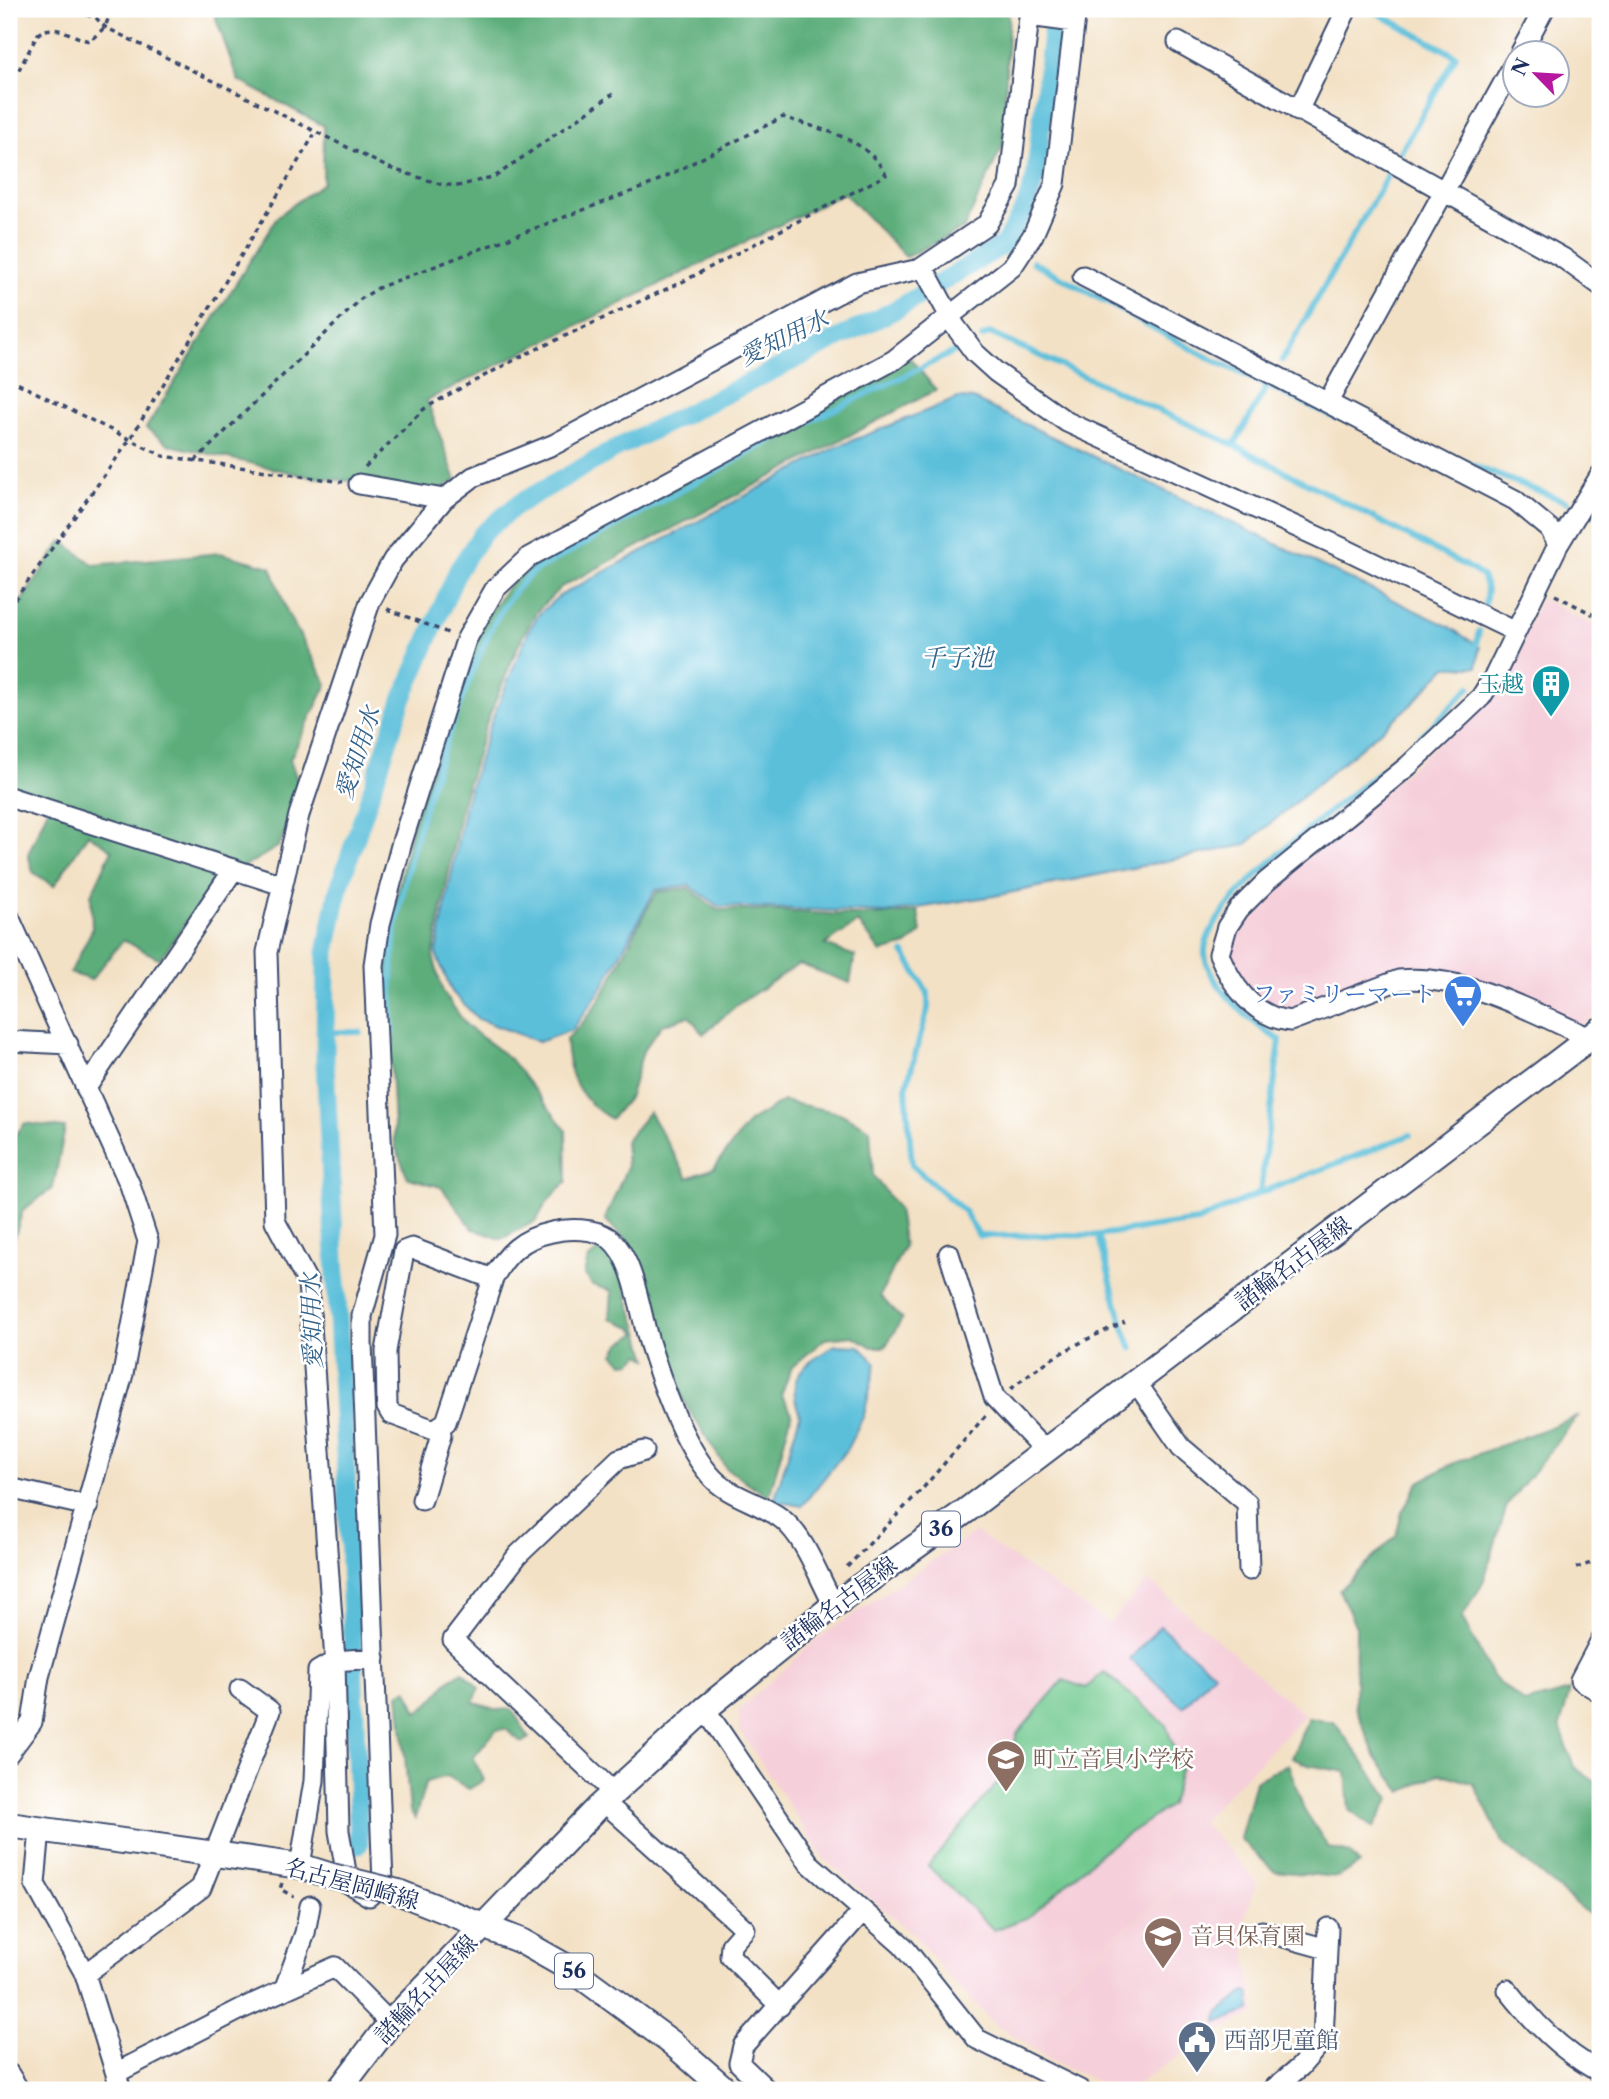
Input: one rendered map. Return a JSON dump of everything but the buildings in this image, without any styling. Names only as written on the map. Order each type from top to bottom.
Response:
[{"type":"main road","name":"諸輪名古屋線","points":[[339,2090],[390,2023],[609,1798],[829,1598],[1045,1451],[1595,1034]]},
{"type":"main road","name":"名古屋岡崎線","points":[[9,1825],[300,1866],[398,1892],[521,1941],[574,1970],[672,2043],[726,2090]]},
{"type":"street","points":[[1298,111],[1347,9]]},
{"type":"street","points":[[1528,38],[1544,9]]},
{"type":"street","points":[[1029,12],[1075,15],[1055,184],[1049,204],[1012,267],[945,306],[894,360],[529,557],[495,589],[466,640],[402,842],[380,924],[374,965],[385,1235],[362,1316],[362,1343],[383,1883],[369,1896],[348,1883],[339,1831],[335,1661],[309,1283],[275,1221],[267,952],[299,815],[370,603],[393,560],[444,499],[473,477],[555,444],[857,283],[926,272],[987,224],[1009,186],[1029,12]]},
{"type":"street","points":[[1178,42],[1563,258],[1600,285]]},
{"type":"street","points":[[1328,402],[1500,90]]},
{"type":"street","points":[[926,272],[945,306],[982,360],[1067,422],[1347,550],[1514,631]]},
{"type":"street","points":[[1083,276],[1515,500],[1550,529],[1558,545]]},
{"type":"street","points":[[1595,1034],[1450,982],[1417,978],[1399,981],[1290,1021],[1277,1020],[1265,1015],[1238,989],[1219,954],[1227,927],[1239,909],[1267,881],[1408,766],[1481,697],[1495,675],[1558,545],[1600,476]]},
{"type":"street","points":[[359,484],[444,499]]},
{"type":"street","points":[[9,797],[282,885]]},
{"type":"street","points":[[86,1088],[234,869]]},
{"type":"street","points":[[9,917],[130,1185],[148,1241],[123,1374],[39,1677],[32,1722],[9,1753]]},
{"type":"street","points":[[9,1041],[68,1044]]},
{"type":"street","points":[[493,1279],[412,1248],[404,1251],[386,1351],[387,1407],[391,1414],[434,1430],[446,1422],[493,1279],[501,1264],[526,1239],[555,1231],[589,1231],[610,1239],[627,1264],[649,1343],[681,1427],[710,1475],[726,1489],[784,1521],[799,1542],[829,1598]]},
{"type":"street","points":[[949,1254],[999,1400],[1045,1451]]},
{"type":"street","points":[[1136,1382],[1181,1447],[1247,1503],[1249,1570]]},
{"type":"street","points":[[422,1500],[440,1435],[440,1426]]},
{"type":"street","points":[[644,1451],[619,1460],[518,1555],[453,1640],[609,1798],[745,1929],[731,1945],[730,1956],[780,2006]]},
{"type":"street","points":[[9,1488],[88,1506]]},
{"type":"street","points":[[1600,1642],[1580,1680],[1600,1692]]},
{"type":"street","points":[[300,1866],[314,1781],[318,1671],[335,1661],[375,1658]]},
{"type":"street","points":[[85,1974],[201,1888],[270,1711],[240,1689]]},
{"type":"street","points":[[705,1709],[809,1863],[903,1946],[977,2039],[1080,2090]]},
{"type":"street","points":[[40,1829],[35,1884],[85,1974],[115,2084],[284,1990],[335,1967],[390,2023]]},
{"type":"street","points":[[284,1990],[305,1933],[310,1906]]},
{"type":"street","points":[[767,2090],[739,2063],[743,2046],[863,1911]]},
{"type":"street","points":[[1272,2090],[1300,2067],[1323,2040],[1328,1928]]},
{"type":"street","points":[[1262,1931],[1327,1949]]},
{"type":"street","points":[[1507,1990],[1530,2018],[1580,2062],[1600,2072]]},
{"type":"street","points":[[9,2074],[19,2090]]},
{"type":"path","points":[[67,9],[96,18],[105,27],[389,168],[440,184],[458,186],[496,176],[613,94]]},
{"type":"path","points":[[9,88],[32,43],[45,29],[54,28],[90,41],[105,27],[112,9]]},
{"type":"path","points":[[9,379],[163,456],[195,461],[359,484],[361,471],[424,410],[526,354],[684,281],[886,175],[879,161],[864,146],[783,117],[775,119],[649,185],[380,287],[362,298],[195,461]]},
{"type":"path","points":[[9,608],[129,440],[314,135]]},
{"type":"path","points":[[1539,587],[1600,618]]},
{"type":"path","points":[[370,603],[466,640]]},
{"type":"path","points":[[829,1598],[999,1400],[1040,1365],[1076,1343],[1125,1322]]},
{"type":"path","points":[[1576,1568],[1600,1560]]},
{"type":"shaded area","points":[[1541,598],[1600,628],[1600,1010],[1579,1027],[1433,975],[1287,1015],[1241,987],[1225,953],[1242,914],[1466,719],[1518,660],[1523,637]]},
{"type":"shaded area","name":"町立音貝小学校","points":[[975,1532],[1109,1623],[1148,1580],[1305,1715],[1201,1822],[1226,1846],[1004,2030],[997,2027],[945,1973],[914,1935],[824,1859],[740,1731],[738,1711],[817,1639]]},
{"type":"shaded area","name":"音貝保育園","points":[[1226,1847],[1257,1882],[1242,1927],[1256,2014],[1214,2033],[1128,2090],[1110,2087],[1050,2060],[1005,2030]]},
{"type":"green space","points":[[222,9],[1009,9],[1003,145],[964,228],[906,257],[844,193],[427,400],[456,480],[439,490],[311,477],[170,445],[146,428],[278,216],[323,183],[324,126],[238,80],[215,16]]},
{"type":"green space","points":[[910,358],[936,390],[561,587],[536,612],[520,641],[487,721],[461,806],[433,956],[443,992],[467,1026],[509,1058],[566,1130],[567,1181],[547,1202],[536,1221],[501,1239],[473,1229],[441,1187],[408,1178],[395,1146],[385,951],[411,828],[484,620],[509,585],[555,547]]},
{"type":"green space","points":[[62,541],[94,565],[220,553],[271,567],[288,614],[327,684],[290,759],[301,791],[279,846],[247,865],[219,875],[160,959],[123,940],[91,980],[70,973],[92,930],[91,895],[112,850],[88,834],[54,886],[33,872],[28,854],[51,802],[9,793],[9,619]]},
{"type":"green space","points":[[689,888],[717,910],[843,915],[918,911],[921,933],[907,945],[881,952],[858,922],[825,945],[855,956],[850,983],[799,964],[737,1005],[703,1034],[689,1016],[662,1025],[643,1051],[630,1096],[611,1119],[591,1104],[577,1085],[569,1064],[566,1039],[593,1009],[605,990],[657,892]]},
{"type":"green space","points":[[783,1101],[840,1113],[870,1129],[873,1175],[898,1209],[904,1246],[880,1296],[902,1319],[885,1347],[872,1347],[853,1336],[825,1339],[792,1367],[781,1395],[792,1413],[769,1497],[726,1468],[687,1407],[654,1338],[645,1283],[630,1246],[605,1219],[627,1167],[625,1141],[649,1112],[688,1178],[714,1168],[749,1122]]},
{"type":"green space","points":[[25,1123],[65,1128],[53,1188],[23,1210],[9,1255],[9,1143]]},
{"type":"green space","points":[[600,1249],[611,1249],[623,1267],[628,1298],[648,1359],[640,1354],[632,1362],[623,1363],[614,1354],[620,1344],[637,1333],[632,1327],[610,1318],[612,1291],[592,1285],[584,1273],[588,1259]]},
{"type":"green space","points":[[1577,1417],[1507,1505],[1483,1583],[1462,1617],[1492,1676],[1524,1703],[1570,1691],[1560,1726],[1574,1767],[1600,1785],[1600,1924],[1502,1842],[1474,1784],[1440,1773],[1402,1792],[1376,1758],[1355,1706],[1356,1627],[1339,1590],[1396,1536],[1402,1512],[1419,1482],[1454,1463]]},
{"type":"green space","points":[[463,1672],[479,1688],[474,1702],[497,1710],[512,1709],[529,1738],[522,1743],[506,1729],[496,1730],[473,1758],[484,1780],[469,1789],[447,1776],[426,1782],[415,1818],[410,1811],[399,1694],[407,1689],[417,1712],[431,1702],[449,1681]]},
{"type":"green space","points":[[1104,1672],[1166,1725],[1181,1767],[1171,1805],[1103,1851],[1029,1917],[994,1930],[928,1866],[1006,1773],[1017,1734],[1063,1680],[1086,1688]]},
{"type":"green space","points":[[1308,1718],[1334,1722],[1390,1798],[1373,1828],[1349,1810],[1346,1772],[1308,1765],[1292,1758]]},
{"type":"green space","points":[[1288,1764],[1304,1809],[1329,1848],[1350,1853],[1359,1864],[1337,1877],[1274,1871],[1240,1839],[1255,1781]]},
{"type":"water","name":"千子池","points":[[958,398],[973,399],[1448,626],[1480,647],[1477,667],[1446,667],[1411,705],[1245,845],[994,896],[886,913],[718,906],[689,885],[655,890],[602,988],[572,1030],[539,1042],[478,1019],[452,992],[436,954],[465,804],[491,722],[529,630],[539,614],[559,596],[836,447]]},
{"type":"water","points":[[835,1345],[859,1346],[876,1363],[864,1415],[847,1449],[802,1506],[774,1501],[800,1415],[794,1390],[796,1380],[806,1366]]},
{"type":"water","points":[[1160,1626],[1214,1673],[1183,1707],[1130,1659]]},
{"type":"water","points":[[1245,1992],[1249,1993],[1251,2010],[1217,2023],[1218,2013]]},
{"type":"waterway","name":"愛知用水","points":[[359,1844],[349,1533],[325,1062],[326,952],[338,891],[402,700],[458,570],[482,534],[518,504],[617,448],[897,309],[1003,245],[1024,210],[1035,178],[1055,9]]},
{"type":"waterway","points":[[1370,9],[1456,56],[1400,153]]},
{"type":"waterway","points":[[1282,360],[1388,175]]},
{"type":"waterway","points":[[1033,262],[1203,355],[1336,418]]},
{"type":"waterway","points":[[982,337],[990,333],[1234,445],[1468,567],[1482,576],[1487,589],[1485,605]]},
{"type":"waterway","points":[[392,1033],[394,939],[417,832],[446,741],[481,651],[494,622],[521,583],[533,572],[779,436],[958,350]]},
{"type":"waterway","points":[[1234,445],[1267,386]]},
{"type":"waterway","points":[[1464,462],[1567,502]]},
{"type":"waterway","points":[[1596,514],[1600,516]]},
{"type":"waterway","points":[[1476,644],[1479,631]]},
{"type":"waterway","points":[[1260,1193],[1280,1040],[1246,1015],[1214,978],[1205,954],[1211,932],[1229,905],[1256,876],[1288,846],[1406,750],[1470,687]]},
{"type":"waterway","points":[[904,953],[928,993],[928,1008],[906,1088],[912,1165],[964,1211],[979,1236],[1098,1235],[1197,1221],[1260,1193],[1410,1135]]},
{"type":"waterway","points":[[325,1032],[360,1032]]},
{"type":"waterway","points":[[1098,1235],[1132,1348]]},
{"type":"place","name":"玉越","points":[[1551,718]]},
{"type":"place","name":"ファミリーマート","points":[[1463,1028]]},
{"type":"place","name":"町立音貝小学校","points":[[1006,1793]]},
{"type":"place","name":"音貝保育園","points":[[1163,1970]]},
{"type":"place","name":"西部児童館","points":[[1197,2074]]}]
